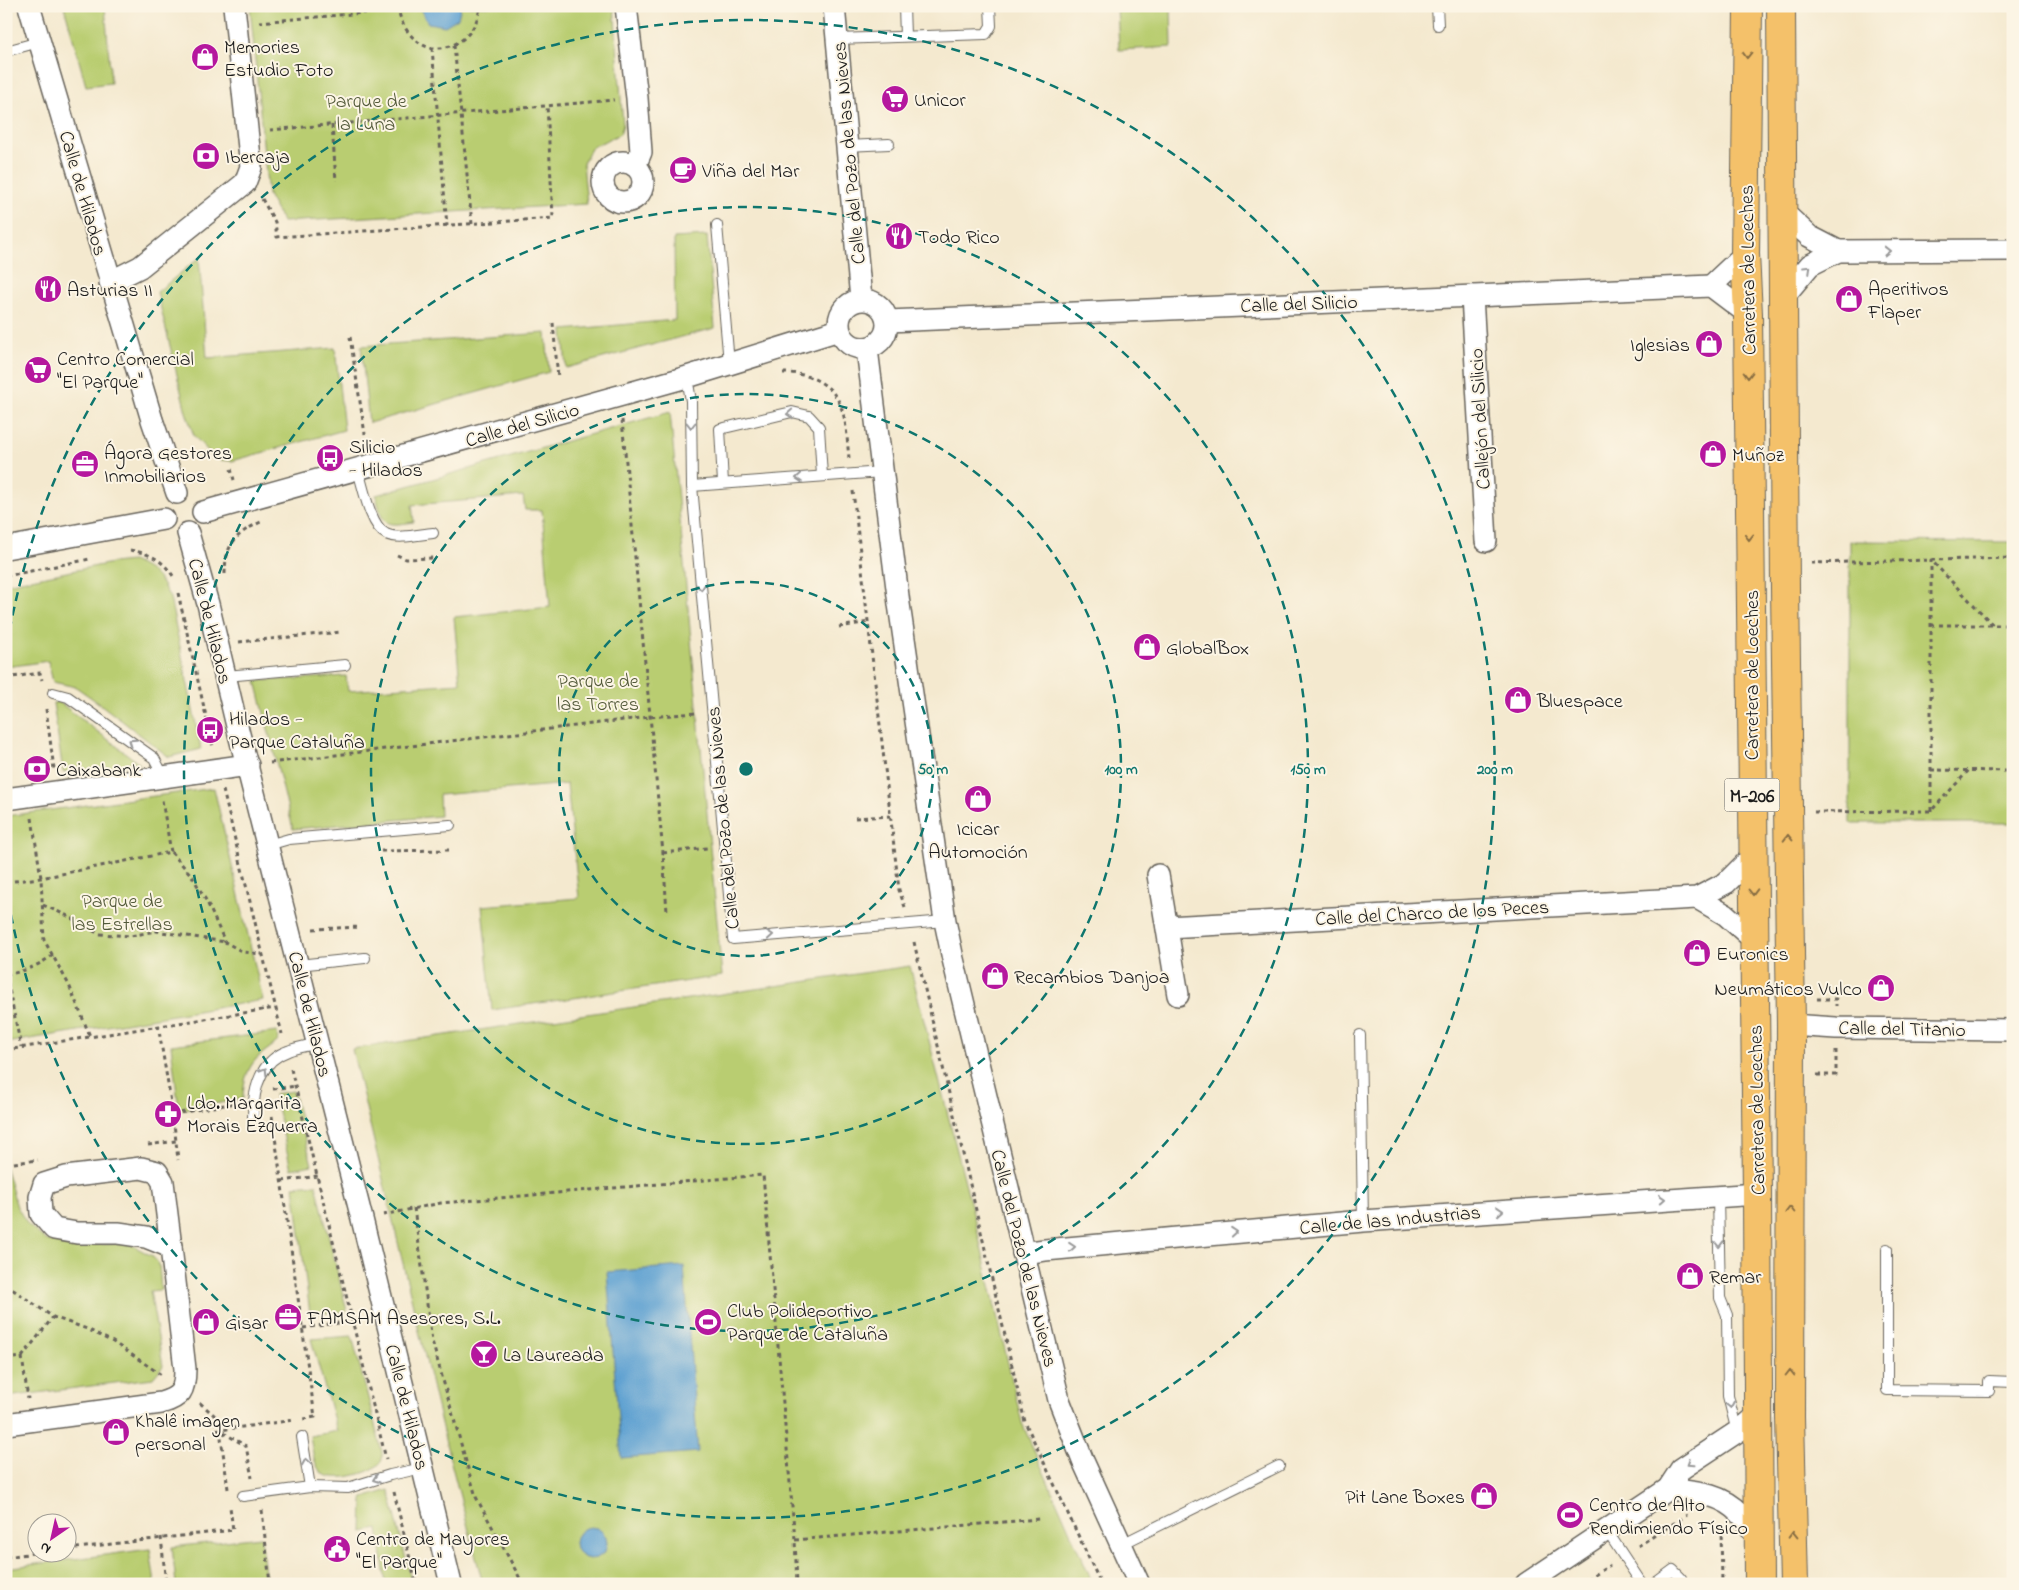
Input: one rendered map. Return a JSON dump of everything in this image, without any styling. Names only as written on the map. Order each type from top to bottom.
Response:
[{"type":"main road","name":"Carretera de Loeches","points":[[1748,6],[1745,254],[1748,314],[1759,1584]]},
{"type":"main road","name":"Carretera de Loeches","points":[[1781,6],[1784,296],[1784,588],[1791,1025],[1790,1417],[1794,1584]]},
{"type":"street","name":"Calle de Hilados","points":[[29,6],[92,215],[110,282],[176,494]]},
{"type":"street","points":[[626,6],[638,98],[641,152],[635,166]]},
{"type":"street","name":"Calle del Pozo de las Nieves","points":[[834,6],[861,299]]},
{"type":"street","points":[[110,282],[140,267],[245,183],[251,167],[235,15]]},
{"type":"street","points":[[1783,212],[1810,236],[1838,251]]},
{"type":"street","points":[[1784,296],[1810,265],[1838,251],[2013,250]]},
{"type":"street","points":[[1745,254],[1711,286],[1748,314]]},
{"type":"street","name":"Calle del Silicio","points":[[888,321],[1711,286]]},
{"type":"street","name":"Callejón del Silicio","points":[[1472,296],[1486,541]]},
{"type":"street","points":[[861,299],[874,302],[884,310],[888,321],[887,332],[880,343],[866,349],[854,348],[844,340],[839,330],[840,316],[849,303],[861,299]]},
{"type":"street","name":"Calle del Silicio","points":[[203,512],[687,377],[839,330]]},
{"type":"street","name":"Calle del Pozo de las Nieves","points":[[866,349],[899,604],[945,921],[1059,1400],[1120,1545],[1139,1584]]},
{"type":"street","points":[[188,493],[199,501],[203,512],[202,520],[196,528],[188,533],[177,533],[168,527],[164,519],[163,508],[168,499],[176,494],[188,493]]},
{"type":"street","points":[[6,548],[164,519]]},
{"type":"street","name":"Calle de Hilados","points":[[188,533],[218,645],[236,675],[248,765],[424,1468],[451,1584]]},
{"type":"street","points":[[6,799],[248,765]]},
{"type":"street","name":"Calle del Charco de los Peces","points":[[1167,927],[1697,898],[1726,883],[1752,857]]},
{"type":"street","points":[[1158,875],[1178,995]]},
{"type":"street","points":[[1697,898],[1726,915],[1753,939]]},
{"type":"street","name":"Calle del Titanio","points":[[1791,1025],[1836,1028],[2013,1030]]},
{"type":"street","points":[[6,1424],[161,1403],[175,1399],[182,1391],[185,1380],[185,1369],[171,1247],[163,1182],[157,1172],[141,1168],[66,1177],[44,1184],[40,1197],[41,1214],[54,1229],[77,1233],[118,1233],[146,1237],[171,1247]]},
{"type":"street","name":"Calle de las Industrias","points":[[1023,1253],[1363,1221],[1718,1195],[1757,1194]]},
{"type":"street","points":[[1526,1584],[1668,1489],[1681,1469],[1737,1432],[1758,1414]]},
{"type":"street","points":[[1668,1489],[1702,1492],[1722,1499],[1741,1514],[1758,1540]]},
{"type":"lane","points":[[904,6],[906,36]]},
{"type":"lane","points":[[836,39],[986,34],[991,26],[990,6]]},
{"type":"lane","points":[[1437,6],[1438,25]]},
{"type":"lane","points":[[6,51],[39,42]]},
{"type":"lane","points":[[848,146],[889,144]]},
{"type":"lane","points":[[717,225],[729,363]]},
{"type":"lane","name":"Calle del Pozo de las Nieves","points":[[687,377],[691,401],[692,486],[733,938],[945,921]]},
{"type":"lane","points":[[723,483],[720,429],[792,412],[809,416],[819,427],[822,476]]},
{"type":"lane","points":[[358,470],[375,522],[385,534],[396,536],[433,533]]},
{"type":"lane","points":[[692,486],[882,472]]},
{"type":"lane","points":[[236,675],[345,665]]},
{"type":"lane","points":[[53,694],[68,697],[154,758],[162,777]]},
{"type":"lane","points":[[268,845],[289,838],[450,825]]},
{"type":"lane","points":[[298,965],[365,958]]},
{"type":"lane","points":[[1360,1036],[1363,1221]]},
{"type":"lane","points":[[252,1118],[253,1100],[261,1073],[271,1060],[286,1051],[318,1043]]},
{"type":"lane","points":[[1718,1195],[1720,1298],[1727,1315],[1728,1396],[1737,1432]]},
{"type":"lane","points":[[1887,1250],[1887,1390],[1989,1391],[1989,1381],[2013,1382]]},
{"type":"lane","points":[[302,1437],[310,1487]]},
{"type":"lane","points":[[1120,1545],[1279,1466]]},
{"type":"lane","points":[[243,1496],[310,1487],[348,1488],[390,1475],[424,1468]]},
{"type":"lane","points":[[1606,1531],[1642,1584]]},
{"type":"lane","points":[[1654,1584],[1672,1570],[1681,1578],[1680,1584]]},
{"type":"path","points":[[235,15],[398,8],[404,28],[418,41],[432,48],[454,45],[469,35],[479,19],[480,6]]},
{"type":"path","points":[[454,45],[472,224]]},
{"type":"path","points":[[432,48],[446,226]]},
{"type":"path","points":[[247,131],[437,117],[461,113],[638,98]]},
{"type":"path","points":[[245,183],[262,199],[275,222],[277,236],[553,218],[547,105]]},
{"type":"path","points":[[332,125],[336,181]]},
{"type":"path","points":[[553,323],[558,378]]},
{"type":"path","points":[[350,337],[365,434]]},
{"type":"path","points":[[779,374],[797,372],[815,379],[824,384],[841,405],[870,622],[890,816],[900,890],[911,924],[918,964],[1026,1422],[1102,1584]]},
{"type":"path","points":[[613,423],[631,418]]},
{"type":"path","points":[[622,420],[667,912]]},
{"type":"path","points":[[227,582],[225,557],[232,542],[247,528],[265,521]]},
{"type":"path","points":[[121,552],[130,550],[148,554],[167,566],[176,581]]},
{"type":"path","points":[[6,576],[92,558]]},
{"type":"path","points":[[1811,571],[1811,563],[2013,558]]},
{"type":"path","points":[[1931,560],[1993,625]]},
{"type":"path","points":[[1931,560],[1931,811]]},
{"type":"path","points":[[178,591],[262,954],[318,1176],[416,1584]]},
{"type":"path","points":[[839,627],[870,622]]},
{"type":"path","points":[[1931,625],[2013,625]]},
{"type":"path","points":[[218,645],[341,632]]},
{"type":"path","points":[[236,675],[240,642],[238,633]]},
{"type":"path","points":[[6,678],[40,673],[42,683]]},
{"type":"path","points":[[45,702],[55,775]]},
{"type":"path","points":[[269,763],[649,717],[712,712]]},
{"type":"path","points":[[267,754],[272,772]]},
{"type":"path","points":[[1931,770],[2013,770]]},
{"type":"path","points":[[1811,812],[1931,811],[1969,770]]},
{"type":"path","points":[[162,777],[171,852],[192,876],[226,942]]},
{"type":"path","points":[[28,796],[41,878],[44,940],[54,955],[81,1012],[90,1036]]},
{"type":"path","points":[[855,818],[890,816]]},
{"type":"path","points":[[663,854],[724,846]]},
{"type":"path","points":[[6,882],[41,878],[171,852]]},
{"type":"path","points":[[43,905],[68,916],[99,934],[130,936],[156,931],[226,942],[243,952],[262,954]]},
{"type":"path","points":[[311,920],[321,962]]},
{"type":"path","points":[[313,929],[360,927]]},
{"type":"path","points":[[21,1047],[6,975],[25,971],[54,955]]},
{"type":"path","points":[[1812,999],[1836,999],[1836,1075],[1814,1075]]},
{"type":"path","points":[[6,1050],[275,1008]]},
{"type":"path","points":[[158,1025],[165,1067]]},
{"type":"path","points":[[220,1430],[315,1417],[274,1127]]},
{"type":"path","points":[[6,1139],[10,1164]]},
{"type":"path","points":[[523,1584],[476,1497],[432,1341],[414,1208],[441,1203],[762,1175],[795,1540],[797,1584]]},
{"type":"path","points":[[282,1181],[318,1176]]},
{"type":"path","points":[[6,1285],[53,1318],[87,1329],[113,1342],[214,1415],[217,1429],[246,1446],[257,1494],[270,1584]]},
{"type":"path","points":[[6,1359],[22,1357],[53,1318]]},
{"type":"path","points":[[303,1328],[352,1321]]},
{"type":"path","points":[[22,1357],[31,1421]]},
{"type":"path","points":[[220,1430],[223,1455]]},
{"type":"path","points":[[1581,1584],[1690,1513]]},
{"type":"path","points":[[795,1540],[1038,1519]]},
{"type":"path","points":[[1720,1521],[1722,1531],[1722,1584]]},
{"type":"path","points":[[78,1548],[233,1530]]},
{"type":"path","points":[[161,1537],[166,1584]]},
{"type":"path","points":[[6,1557],[28,1554]]},
{"type":"green space","points":[[64,6],[105,6],[111,83],[86,86]]},
{"type":"green space","name":"Parque de la Luna","points":[[250,6],[614,6],[623,125],[620,134],[592,147],[583,163],[587,204],[283,222],[268,195]]},
{"type":"green space","points":[[1117,6],[1171,6],[1172,47],[1119,50]]},
{"type":"green space","points":[[707,236],[715,328],[566,368],[563,330],[675,320],[674,238]]},
{"type":"green space","points":[[199,258],[207,358],[335,348],[344,430],[232,461],[220,460],[211,454],[194,436],[186,412],[157,292]]},
{"type":"green space","points":[[546,333],[549,372],[369,423],[361,346]]},
{"type":"green space","name":"Parque de las Torres","points":[[670,412],[722,976],[492,1010],[482,906],[579,898],[567,784],[439,795],[440,816],[293,829],[256,681],[346,676],[348,691],[460,683],[454,617],[550,607],[542,510],[525,510],[523,496],[412,505],[414,522],[390,524],[386,522],[380,513],[376,495]]},
{"type":"green space","points":[[1850,541],[2013,542],[2013,823],[1850,823]]},
{"type":"green space","points":[[132,561],[155,575],[170,598],[201,749],[169,757],[76,687],[53,682],[48,661],[6,667],[6,584],[112,563]]},
{"type":"green space","points":[[59,702],[140,764],[63,772],[53,703]]},
{"type":"green space","name":"Parque de las Estrellas","points":[[214,788],[263,1000],[6,1043],[6,816]]},
{"type":"green space","name":"Club Polideportivo Parque de Cataluña","points":[[910,966],[975,1221],[1022,1423],[1093,1584],[483,1584],[444,1436],[352,1049]]},
{"type":"green space","points":[[277,1032],[278,1041],[258,1057],[247,1073],[243,1099],[179,1110],[171,1045]]},
{"type":"green space","points":[[293,1091],[312,1165],[291,1169],[274,1094]]},
{"type":"green space","points":[[6,1169],[17,1207],[28,1225],[46,1240],[71,1246],[128,1243],[152,1256],[159,1264],[161,1290],[150,1291],[163,1366],[153,1378],[6,1397]]},
{"type":"green space","points":[[316,1184],[347,1311],[310,1314],[294,1186]]},
{"type":"green space","points":[[352,1336],[382,1452],[382,1461],[376,1467],[361,1474],[343,1477],[327,1476],[319,1470],[312,1450],[310,1436],[337,1431],[311,1339]]},
{"type":"green space","points":[[389,1490],[412,1584],[386,1584],[378,1529],[362,1532],[363,1498]]},
{"type":"green space","points":[[261,1537],[266,1584],[176,1584],[172,1547]]},
{"type":"green space","points":[[150,1549],[155,1584],[6,1584],[6,1568],[51,1562],[78,1562],[78,1558]]},
{"type":"water","points":[[420,6],[461,6],[458,18],[445,26],[428,23]]},
{"type":"water","points":[[684,1266],[698,1452],[621,1458],[607,1272]]},
{"type":"water","points":[[591,1527],[603,1531],[607,1543],[603,1555],[591,1559],[579,1555],[575,1543],[579,1531]]},
{"type":"place","name":"Memories Estudio Foto","points":[[205,57]]},
{"type":"place","name":"Unicor","points":[[895,99]]},
{"type":"place","name":"Ibercaja","points":[[206,156]]},
{"type":"place","name":"Viña del Mar","points":[[683,170]]},
{"type":"place","name":"Todo Rico","points":[[899,236]]},
{"type":"place","name":"Asturias II","points":[[48,289]]},
{"type":"place","name":"Aperitivos Flaper","points":[[1849,299]]},
{"type":"place","name":"Iglesias","points":[[1709,344]]},
{"type":"place","name":"Centro Comercial \"El Parque\"","points":[[38,370]]},
{"type":"place","name":"Muñoz","points":[[1713,454]]},
{"type":"place","name":"Silicio - Hilados","points":[[330,458]]},
{"type":"place","name":"Ágora Gestores Inmobiliarios","points":[[85,464]]},
{"type":"place","name":"GlobalBox","points":[[1147,647]]},
{"type":"place","name":"Bluespace","points":[[1518,700]]},
{"type":"place","name":"Hilados - Parque Cataluña","points":[[210,730]]},
{"type":"place","name":"Caixabank","points":[[37,769]]},
{"type":"place","name":"Icicar Automoción","points":[[978,799]]},
{"type":"place","name":"Euronics","points":[[1697,953]]},
{"type":"place","name":"Recambios Danjoa","points":[[995,976]]},
{"type":"place","name":"Neumáticos Vulco","points":[[1881,988]]},
{"type":"place","name":"Ldo. Margarita Morais Ezquerra","points":[[168,1114]]},
{"type":"place","name":"Remar","points":[[1690,1276]]},
{"type":"place","name":"FAMSAM Asesores, S.L.","points":[[288,1317]]},
{"type":"place","name":"Gisar","points":[[206,1322]]},
{"type":"place","name":"Club Polideportivo Parque de Cataluña","points":[[708,1322]]},
{"type":"place","name":"La Laureada","points":[[484,1354]]},
{"type":"place","name":"Khalê imagen personal","points":[[116,1432]]},
{"type":"place","name":"Pit Lane Boxes","points":[[1484,1496]]},
{"type":"place","name":"Centro de Alto Rendimiendo Físico","points":[[1570,1515]]},
{"type":"place","name":"Centro de Mayores \"El Parque\"","points":[[337,1549]]}]
